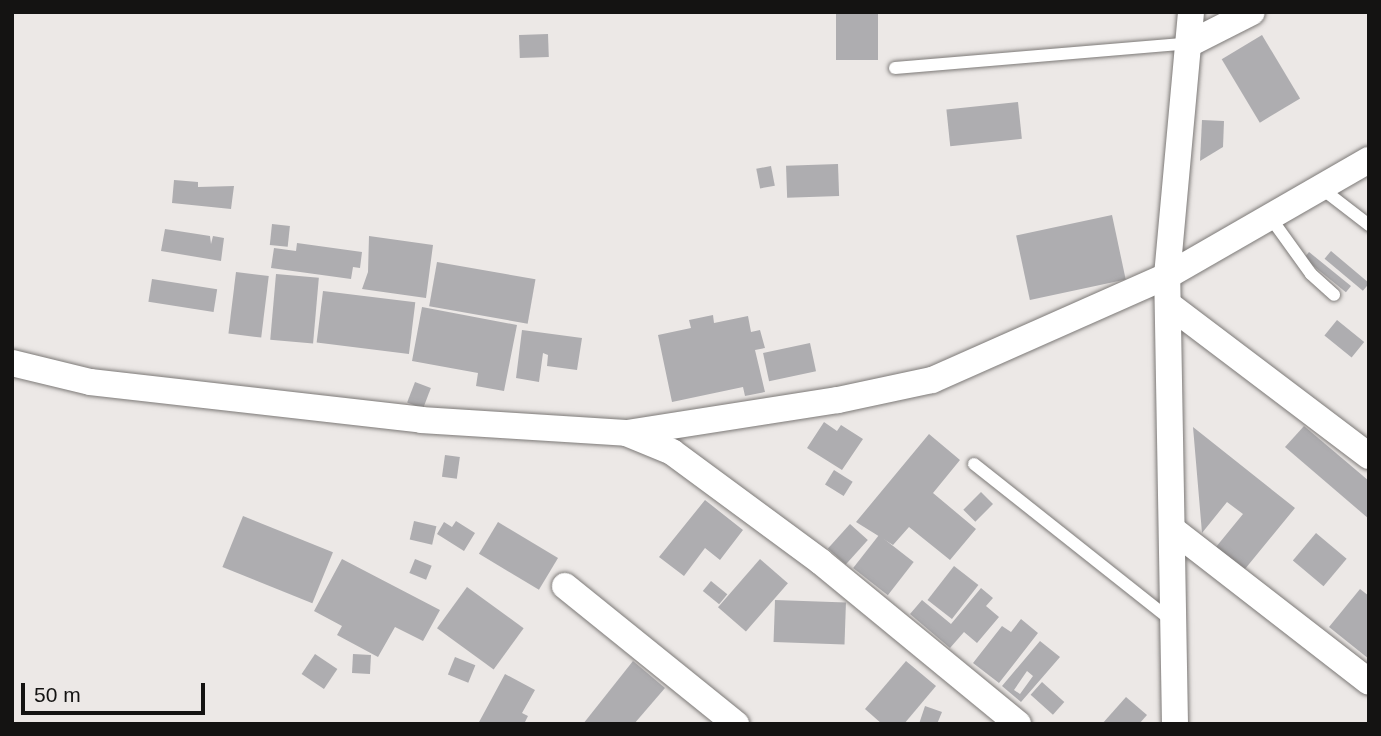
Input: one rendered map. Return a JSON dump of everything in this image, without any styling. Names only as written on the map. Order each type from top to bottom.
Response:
[{"type":"street","points":[[1175,724],[1167,276],[1191,43],[1191,12]]},
{"type":"street","points":[[1191,43],[1252,12]]},
{"type":"street","points":[[12,363],[90,382],[421,420],[626,433],[838,400],[932,380],[1167,276],[1369,160]]},
{"type":"street","points":[[1168,304],[1369,456]]},
{"type":"street","points":[[626,433],[672,452],[821,562],[1018,724]]},
{"type":"street","points":[[1172,528],[1369,682]]},
{"type":"street","points":[[565,586],[736,724]]},
{"type":"lane","points":[[895,68],[1191,43]]},
{"type":"lane","points":[[1321,188],[1369,225]]},
{"type":"lane","points":[[1270,217],[1311,274],[1334,295]]},
{"type":"lane","points":[[974,464],[1174,623]]},
{"type":"building","points":[[836,12],[878,12],[878,60],[836,60]]},
{"type":"building","points":[[548,34],[549,57],[520,58],[519,35]]},
{"type":"building","points":[[1262,35],[1300,98],[1260,123],[1222,59]]},
{"type":"building","points":[[1018,102],[1022,139],[950,146],[946,110]]},
{"type":"building","points":[[1202,120],[1224,121],[1223,147],[1200,161]]},
{"type":"building","points":[[838,164],[839,196],[787,198],[786,166]]},
{"type":"building","points":[[771,166],[775,186],[760,188],[756,169]]},
{"type":"building","points":[[174,180],[198,182],[198,187],[234,186],[231,209],[172,203]]},
{"type":"building","points":[[1112,215],[1126,280],[1030,300],[1016,235]]},
{"type":"building","points":[[272,224],[290,226],[288,247],[270,245]]},
{"type":"building","points":[[165,229],[210,236],[211,244],[213,236],[224,238],[221,261],[161,251]]},
{"type":"building","points":[[369,236],[433,245],[426,298],[362,289],[368,272]]},
{"type":"building","points":[[297,243],[362,252],[360,268],[353,267],[351,279],[271,268],[274,248],[296,251]]},
{"type":"building","points":[[1331,251],[1369,283],[1363,291],[1325,259]]},
{"type":"building","points":[[1309,252],[1351,286],[1346,292],[1304,258]]},
{"type":"building","points":[[437,262],[535,279],[528,324],[429,306]]},
{"type":"building","points":[[236,272],[269,276],[261,338],[228,334]]},
{"type":"building","points":[[276,274],[319,278],[313,343],[270,340]]},
{"type":"building","points":[[152,279],[217,289],[214,312],[148,302]]},
{"type":"building","points":[[323,291],[415,302],[409,354],[317,343]]},
{"type":"building","points":[[422,307],[517,325],[504,391],[476,386],[478,373],[412,361]]},
{"type":"building","points":[[713,315],[714,323],[748,316],[751,332],[760,330],[765,348],[755,350],[765,392],[745,396],[743,387],[672,402],[658,335],[691,328],[689,320]]},
{"type":"building","points":[[1337,320],[1364,342],[1352,358],[1324,336]]},
{"type":"building","points":[[522,330],[582,338],[577,370],[547,366],[548,355],[543,353],[539,382],[516,378]]},
{"type":"building","points":[[810,343],[816,371],[769,381],[763,353]]},
{"type":"building","points":[[415,382],[431,388],[423,409],[407,403]]},
{"type":"building","points":[[824,422],[837,431],[841,425],[863,439],[842,470],[807,448]]},
{"type":"building","points":[[1304,426],[1369,481],[1369,519],[1285,447]]},
{"type":"building","points":[[1193,427],[1295,508],[1245,569],[1216,547],[1243,514],[1227,502],[1202,533]]},
{"type":"building","points":[[929,434],[960,460],[933,493],[976,529],[950,560],[909,527],[893,545],[856,522]]},
{"type":"building","points":[[445,455],[460,457],[457,479],[442,477]]},
{"type":"building","points":[[834,470],[853,482],[844,496],[825,484]]},
{"type":"building","points":[[981,492],[993,504],[975,522],[963,510]]},
{"type":"building","points":[[705,500],[743,530],[720,560],[705,548],[684,576],[659,557]]},
{"type":"building","points":[[243,516],[333,552],[312,603],[222,567]]},
{"type":"building","points":[[414,521],[436,526],[432,545],[410,540]]},
{"type":"building","points":[[456,521],[475,533],[464,551],[437,534],[444,522],[452,527]]},
{"type":"building","points":[[498,522],[558,558],[539,590],[479,554]]},
{"type":"building","points":[[850,524],[868,540],[846,565],[828,549]]},
{"type":"building","points":[[1316,533],[1347,559],[1324,586],[1293,561]]},
{"type":"building","points":[[879,535],[914,562],[888,595],[853,568]]},
{"type":"building","points":[[342,559],[440,610],[423,641],[395,627],[378,657],[337,635],[342,626],[314,611]]},
{"type":"building","points":[[415,559],[432,566],[426,580],[409,573]]},
{"type":"building","points":[[760,559],[788,583],[746,632],[718,607]]},
{"type":"building","points":[[954,566],[978,585],[952,619],[928,600]]},
{"type":"building","points":[[711,581],[727,594],[719,604],[703,591]]},
{"type":"building","points":[[467,587],[524,628],[494,669],[437,628]]},
{"type":"building","points":[[981,588],[993,598],[986,606],[999,617],[977,643],[964,632],[950,648],[910,614],[922,600],[951,624]]},
{"type":"building","points":[[1360,589],[1369,596],[1369,659],[1329,627]]},
{"type":"building","points":[[775,600],[846,602],[844,644],[774,642]]},
{"type":"building","points":[[1021,619],[1038,633],[999,683],[973,663],[1002,626],[1011,632]]},
{"type":"building","points":[[1040,641],[1060,657],[1021,702],[1002,686]],"holes":[[[1027,671],[1033,676],[1020,694],[1014,690]]]},
{"type":"building","points":[[315,654],[337,669],[324,689],[302,674]]},
{"type":"building","points":[[353,654],[371,655],[370,674],[352,673]]},
{"type":"building","points":[[455,657],[475,665],[468,683],[448,675]]},
{"type":"building","points":[[633,661],[665,688],[634,724],[583,724]]},
{"type":"building","points":[[906,661],[936,686],[904,724],[882,724],[865,709]]},
{"type":"building","points":[[505,674],[535,690],[522,713],[528,716],[524,724],[478,724]]},
{"type":"building","points":[[1042,682],[1064,702],[1053,715],[1031,695]]},
{"type":"building","points":[[1126,697],[1147,715],[1139,724],[1102,724]]},
{"type":"building","points":[[925,706],[942,712],[937,724],[919,724]]}]
